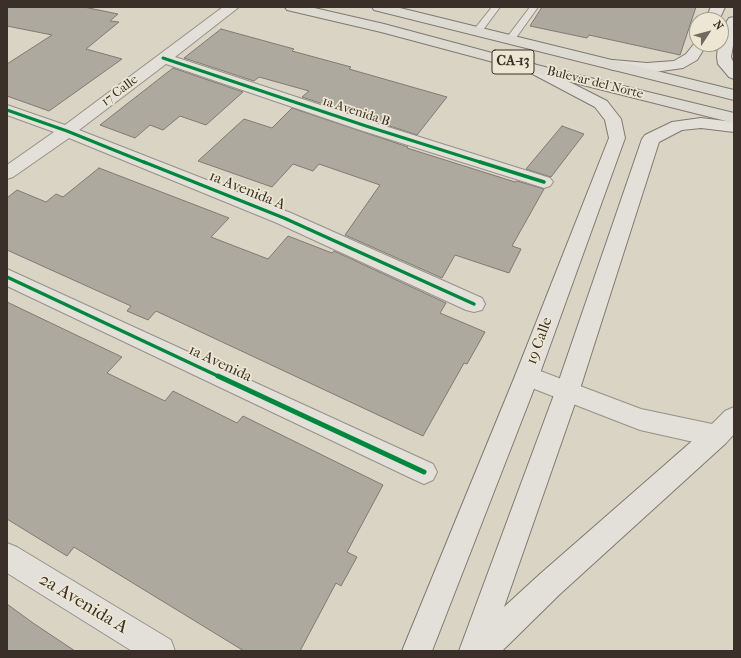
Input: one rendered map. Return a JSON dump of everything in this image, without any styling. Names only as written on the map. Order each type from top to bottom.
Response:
[{"type":"highway","name":"Bulevar del Norte","points":[[292,7],[384,28],[532,68],[734,118]]},
{"type":"highway","name":"Bulevar del Norte","points":[[379,7],[397,9],[477,32],[734,95]]},
{"type":"street","name":"17 Calle","points":[[7,173],[67,131],[232,7]]},
{"type":"street","points":[[613,65],[662,68],[724,58],[725,46],[734,21]]},
{"type":"street","name":"1a Avenida B","points":[[163,58],[366,126],[544,182]]},
{"type":"street","name":"19 Calle","points":[[417,651],[527,376],[617,138],[613,119],[600,104],[532,68]]},
{"type":"street","name":"1a Avenida A","points":[[7,110],[67,131],[284,218],[474,304]]},
{"type":"street","points":[[474,651],[567,392],[651,139],[678,126],[701,123],[734,126]]},
{"type":"street","name":"1a Avenida","points":[[7,277],[424,472]]},
{"type":"street","points":[[527,376],[640,419],[716,436]]},
{"type":"street","points":[[480,651],[550,584],[716,436],[734,418]]},
{"type":"street","name":"2a Avenida A","points":[[7,557],[160,651]]},
{"type":"lane","points":[[477,32],[496,7]]},
{"type":"lane","points":[[510,40],[534,7]]},
{"type":"building","points":[[7,7],[84,7],[118,14],[110,21],[119,22],[86,49],[122,59],[49,111],[7,96],[7,64],[52,35],[7,26]]},
{"type":"building","points":[[542,7],[696,7],[694,12],[689,12],[689,28],[680,55],[589,35],[587,38],[530,26]]},
{"type":"building","points":[[221,29],[294,49],[292,51],[351,67],[349,69],[447,97],[417,135],[302,97],[309,91],[259,77],[254,81],[184,58]]},
{"type":"building","points":[[173,68],[243,92],[206,125],[180,116],[163,130],[150,125],[135,138],[100,125]]},
{"type":"building","points":[[292,108],[408,147],[407,148],[515,182],[517,181],[544,189],[512,246],[521,249],[509,273],[455,255],[442,278],[345,235],[380,185],[319,164],[313,171],[293,164],[272,187],[198,161],[244,119],[272,128]]},
{"type":"building","points":[[562,126],[584,134],[551,177],[526,169]]},
{"type":"building","points":[[99,168],[229,218],[211,237],[268,259],[288,236],[332,253],[334,251],[446,303],[440,313],[485,332],[467,364],[464,363],[423,436],[156,311],[148,320],[127,311],[131,306],[7,250],[7,198],[17,190],[46,202],[56,194],[63,197]]},
{"type":"building","points":[[7,302],[122,357],[107,373],[165,401],[173,391],[237,423],[243,416],[383,485],[347,552],[357,557],[341,586],[336,583],[300,651],[244,651],[74,547],[67,556],[7,519]]},
{"type":"building","points":[[7,604],[33,623],[75,651],[7,651]]},
{"type":"cycle path","points":[[163,58],[366,126],[544,182]]},
{"type":"cycle path","points":[[7,110],[67,131],[284,218],[474,304]]},
{"type":"cycle path","points":[[7,277],[424,472]]}]
